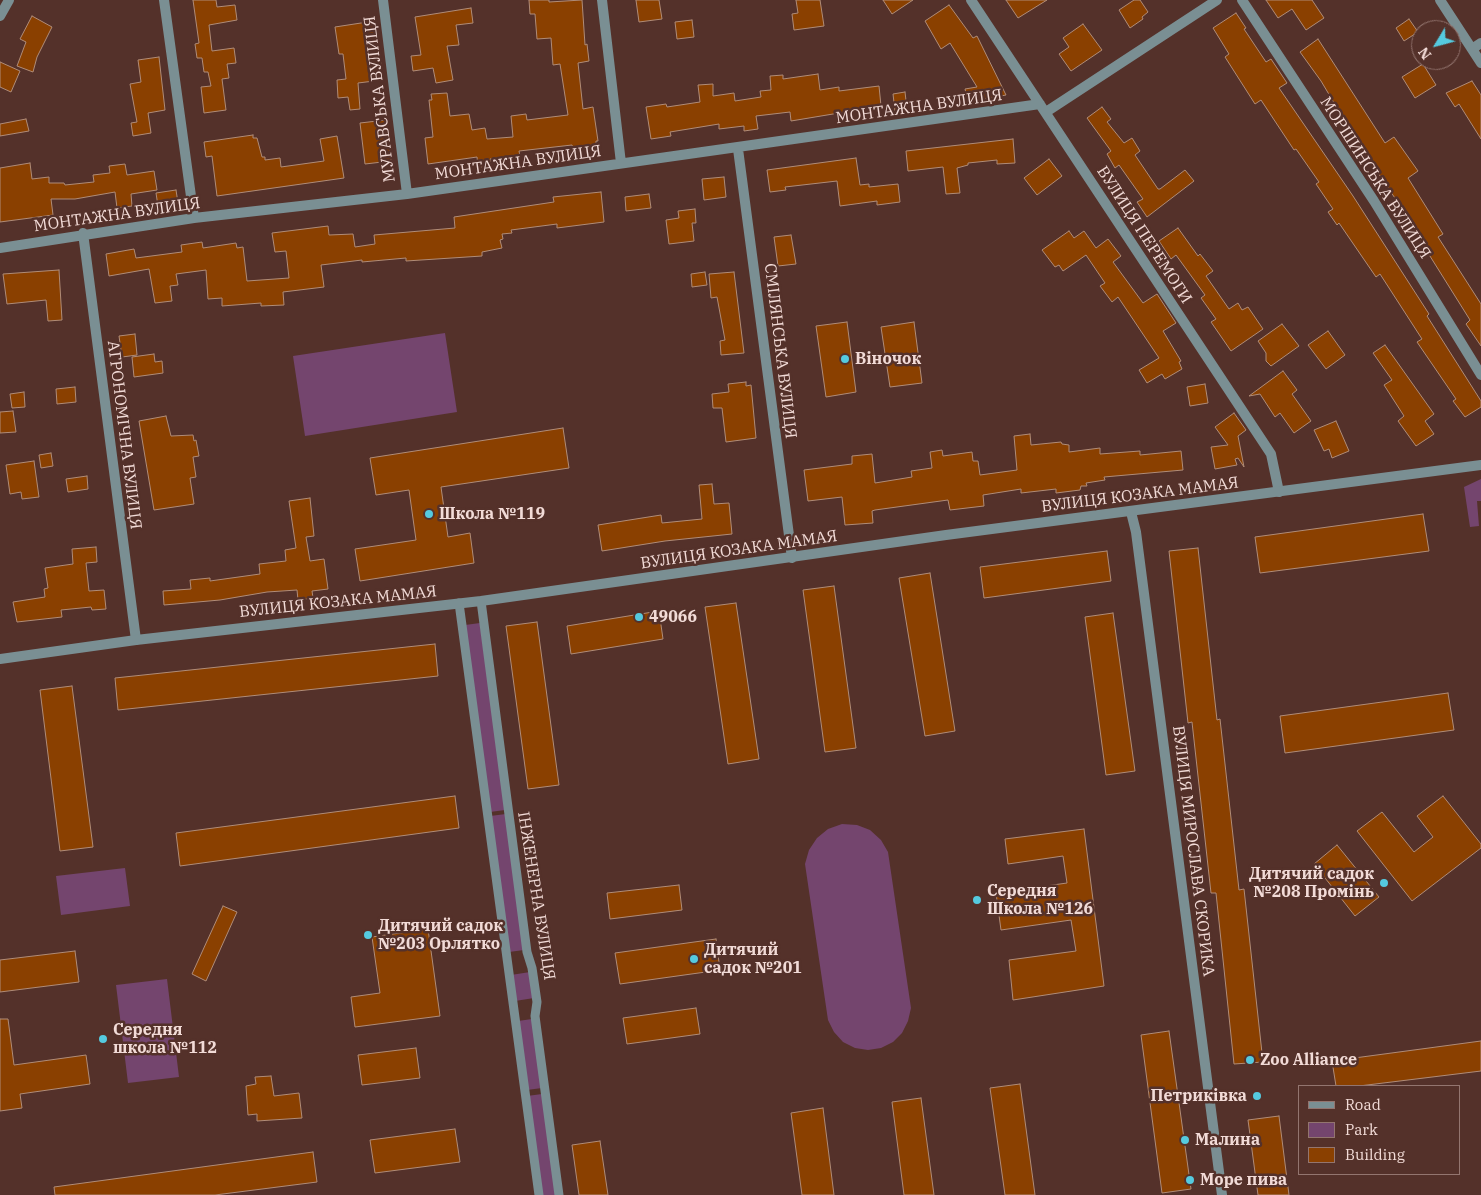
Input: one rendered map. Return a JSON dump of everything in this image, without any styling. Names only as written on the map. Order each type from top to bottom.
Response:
[{"type":"street","points":[[0,16],[8,0]]},
{"type":"street","points":[[164,0],[194,218]]},
{"type":"street","name":"МУРАВСЬКА ВУЛИЦЯ","points":[[383,0],[407,194]]},
{"type":"street","points":[[602,0],[621,163]]},
{"type":"street","name":"ВУЛИЦЯ ПЕРЕМОГИ","points":[[970,0],[1271,454],[1279,492]]},
{"type":"street","points":[[1043,108],[1216,0]]},
{"type":"street","name":"МОРШИНСЬКА ВУЛИЦЯ","points":[[1242,0],[1374,201],[1481,375]]},
{"type":"street","points":[[1440,0],[1477,46],[1481,63]]},
{"type":"street","name":"МОНТАЖНА ВУЛИЦЯ","points":[[0,248],[83,233],[194,218],[407,194],[621,163],[1043,108]]},
{"type":"street","name":"СМІЛЯНСЬКА ВУЛИЦЯ","points":[[738,149],[792,558]]},
{"type":"street","name":"АГРОНОМІЧНА ВУЛИЦЯ","points":[[83,233],[136,640]]},
{"type":"street","name":"ВУЛИЦЯ КОЗАКА МАМАЯ","points":[[0,659],[136,640],[481,601],[946,535],[1481,465]]},
{"type":"street","name":"ВУЛИЦЯ МИРОСЛАВА СКОРИКА","points":[[1131,512],[1136,532],[1222,1195]]},
{"type":"street","name":"ІНЖЕНЕРНА ВУЛИЦЯ","points":[[481,601],[527,952],[532,968],[537,1002],[535,1016],[559,1195]]},
{"type":"street","points":[[459,603],[538,1195]]},
{"type":"green space","points":[[445,333],[457,412],[305,436],[293,356]]},
{"type":"green space","points":[[1481,479],[1481,501],[1477,501],[1479,526],[1470,527],[1464,487]]},
{"type":"green space","points":[[480,623],[505,810],[490,812],[465,625]]},
{"type":"green space","points":[[506,814],[524,950],[509,952],[490,816]]},
{"type":"green space","points":[[842,824],[857,825],[870,830],[881,840],[888,852],[911,1008],[908,1021],[902,1033],[893,1042],[881,1048],[868,1050],[855,1048],[843,1042],[834,1032],[828,1020],[805,864],[809,850],[817,838],[828,829]]},
{"type":"green space","points":[[125,868],[130,906],[61,915],[56,876]]},
{"type":"green space","points":[[530,972],[534,998],[515,1001],[511,975]]},
{"type":"green space","points":[[167,979],[179,1077],[128,1083],[116,985]]},
{"type":"green space","points":[[532,1019],[542,1088],[527,1090],[518,1021]]},
{"type":"green space","points":[[542,1094],[556,1195],[541,1195],[527,1096]]},
{"type":"building","points":[[193,0],[216,0],[217,7],[235,5],[237,20],[209,25],[212,51],[234,48],[236,63],[227,64],[229,78],[222,79],[226,110],[204,113],[201,87],[211,86],[208,72],[204,72],[202,58],[197,58],[195,44],[199,43]]},
{"type":"building","points":[[529,0],[549,0],[549,2],[582,0],[585,45],[587,44],[589,61],[578,63],[583,109],[593,107],[598,141],[596,141],[596,145],[573,148],[572,145],[519,151],[520,156],[490,159],[491,166],[478,167],[477,157],[428,164],[425,138],[433,137],[429,100],[432,100],[431,94],[447,93],[450,116],[469,114],[472,130],[485,128],[487,139],[513,137],[511,116],[526,114],[527,120],[568,115],[560,64],[553,65],[551,38],[537,39],[535,14],[530,14]]},
{"type":"building","points":[[636,0],[659,0],[662,19],[639,22]]},
{"type":"building","points":[[796,0],[820,0],[824,26],[794,30],[792,14],[798,13]]},
{"type":"building","points":[[883,0],[913,0],[892,14]]},
{"type":"building","points":[[1006,0],[1047,0],[1018,18]]},
{"type":"building","points":[[1134,0],[1140,0],[1148,12],[1142,17],[1143,19],[1130,28],[1119,10]]},
{"type":"building","points":[[1266,0],[1312,0],[1324,18],[1306,30],[1292,9],[1278,18]]},
{"type":"building","points":[[949,5],[973,38],[977,36],[1006,95],[968,102],[965,89],[977,87],[950,43],[941,49],[925,21]]},
{"type":"building","points":[[471,8],[473,23],[456,25],[459,45],[447,46],[453,80],[436,83],[433,68],[413,71],[411,56],[421,55],[415,17]]},
{"type":"building","points":[[1236,13],[1246,28],[1244,29],[1266,62],[1271,59],[1287,83],[1279,88],[1353,196],[1429,314],[1427,316],[1481,401],[1481,407],[1465,417],[1453,401],[1456,399],[1417,342],[1422,339],[1380,274],[1376,277],[1339,223],[1337,225],[1328,212],[1333,209],[1316,184],[1319,182],[1296,149],[1294,150],[1261,100],[1255,104],[1225,57],[1229,54],[1213,28]]},
{"type":"building","points":[[32,16],[52,27],[37,57],[33,72],[17,66],[26,42],[20,39]]},
{"type":"building","points":[[1409,19],[1411,22],[1411,36],[1404,41],[1396,28]]},
{"type":"building","points":[[692,20],[694,37],[677,39],[675,22]]},
{"type":"building","points":[[374,21],[380,53],[382,80],[358,83],[360,109],[350,110],[348,97],[338,98],[337,80],[346,79],[343,54],[339,54],[335,27]]},
{"type":"building","points":[[1083,24],[1102,50],[1071,71],[1059,54],[1069,47],[1063,38]]},
{"type":"building","points":[[1318,39],[1385,143],[1394,137],[1418,171],[1408,178],[1443,234],[1438,237],[1481,304],[1481,346],[1466,324],[1470,320],[1413,229],[1415,228],[1358,143],[1321,81],[1300,52]]},
{"type":"building","points":[[159,57],[165,110],[148,113],[151,133],[133,136],[131,123],[137,122],[130,84],[141,82],[138,60]]},
{"type":"building","points":[[0,62],[20,71],[11,92],[0,87]]},
{"type":"building","points":[[1413,70],[1427,70],[1436,85],[1415,98],[1402,77]]},
{"type":"building","points":[[818,74],[820,90],[839,87],[839,91],[879,86],[881,106],[791,121],[790,112],[756,116],[758,129],[744,131],[744,126],[719,129],[719,124],[670,132],[671,136],[651,139],[646,107],[666,104],[667,107],[700,102],[698,85],[713,84],[713,96],[734,93],[735,101],[761,97],[760,91],[771,90],[770,76],[783,75],[783,79]]},
{"type":"building","points":[[1472,81],[1481,95],[1481,139],[1459,104],[1455,107],[1446,93]]},
{"type":"building","points":[[905,92],[907,109],[895,111],[893,94]]},
{"type":"building","points":[[1102,107],[1111,119],[1107,122],[1124,143],[1132,138],[1140,151],[1135,155],[1158,189],[1185,170],[1194,181],[1147,217],[1137,202],[1143,199],[1119,165],[1115,168],[1107,154],[1111,151],[1087,118]]},
{"type":"building","points":[[26,119],[29,131],[0,136],[0,124]]},
{"type":"building","points":[[386,120],[391,161],[365,164],[360,123]]},
{"type":"building","points":[[253,135],[253,138],[257,138],[262,157],[265,157],[265,160],[280,158],[281,167],[324,161],[320,139],[337,136],[344,178],[217,196],[212,156],[206,157],[204,142]]},
{"type":"building","points":[[1013,139],[1015,163],[997,164],[997,160],[968,163],[968,165],[957,168],[960,193],[946,194],[943,167],[908,171],[906,151]]},
{"type":"building","points":[[856,158],[860,185],[869,184],[869,187],[898,184],[900,202],[877,205],[877,201],[840,206],[837,181],[785,187],[786,190],[770,192],[767,170]]},
{"type":"building","points":[[1049,159],[1062,176],[1037,195],[1024,178]]},
{"type":"building","points":[[30,163],[32,179],[49,177],[49,183],[64,183],[65,185],[94,182],[93,175],[110,173],[109,166],[125,164],[127,175],[154,171],[157,190],[131,194],[132,206],[117,208],[115,192],[75,199],[51,199],[53,215],[0,222],[0,168]]},
{"type":"building","points":[[724,177],[726,197],[704,200],[702,179]]},
{"type":"building","points":[[176,190],[178,203],[158,206],[156,193]]},
{"type":"building","points":[[601,192],[604,222],[557,228],[557,224],[511,230],[512,233],[502,234],[503,239],[500,240],[502,248],[482,252],[482,256],[406,261],[406,258],[362,262],[362,260],[321,265],[324,287],[283,292],[284,305],[261,306],[261,303],[222,306],[222,298],[208,299],[206,270],[176,274],[178,285],[170,286],[172,301],[155,303],[149,269],[109,276],[106,254],[134,249],[136,258],[182,252],[181,245],[202,242],[203,248],[236,243],[237,248],[243,247],[247,281],[289,278],[286,251],[275,252],[272,233],[328,226],[329,235],[353,234],[355,247],[375,244],[374,235],[455,228],[454,217],[554,202],[553,197]]},
{"type":"building","points":[[649,194],[651,208],[626,211],[625,197]]},
{"type":"building","points":[[695,209],[696,223],[692,223],[694,241],[669,244],[666,220],[679,218],[678,211]]},
{"type":"building","points":[[1178,228],[1198,256],[1200,254],[1213,271],[1206,276],[1229,309],[1238,303],[1242,310],[1248,307],[1263,329],[1231,351],[1211,322],[1216,319],[1201,298],[1205,295],[1176,255],[1171,259],[1159,241]]},
{"type":"building","points":[[1069,231],[1074,238],[1084,231],[1096,248],[1108,239],[1121,256],[1113,262],[1143,303],[1157,294],[1176,323],[1163,331],[1181,361],[1179,362],[1182,369],[1165,379],[1162,374],[1147,383],[1139,370],[1159,358],[1118,297],[1112,302],[1100,286],[1105,283],[1086,255],[1063,271],[1059,265],[1055,267],[1042,250]]},
{"type":"building","points":[[791,235],[796,264],[778,266],[774,237]]},
{"type":"building","points":[[59,270],[62,320],[48,321],[46,300],[7,304],[3,274]]},
{"type":"building","points":[[705,272],[707,285],[692,287],[691,274]]},
{"type":"building","points":[[734,272],[744,353],[721,355],[720,341],[725,340],[717,297],[711,298],[709,274]]},
{"type":"building","points":[[847,322],[856,392],[826,397],[816,326]]},
{"type":"building","points":[[914,322],[922,383],[890,387],[881,327]]},
{"type":"building","points":[[1282,324],[1299,346],[1271,366],[1266,361],[1266,353],[1258,341]]},
{"type":"building","points":[[1328,331],[1345,355],[1326,369],[1308,345]]},
{"type":"building","points":[[135,334],[137,355],[122,357],[119,336]]},
{"type":"building","points":[[1385,345],[1434,414],[1425,421],[1434,434],[1416,446],[1398,421],[1404,416],[1384,385],[1392,380],[1373,353]]},
{"type":"building","points":[[154,354],[155,362],[162,361],[163,373],[134,377],[132,357]]},
{"type":"building","points":[[1283,371],[1297,390],[1292,394],[1311,421],[1294,433],[1280,413],[1275,417],[1260,394],[1249,396]]},
{"type":"building","points":[[746,382],[746,386],[751,385],[756,438],[726,442],[722,408],[713,408],[712,394],[729,392],[728,384]]},
{"type":"building","points":[[1205,384],[1208,403],[1190,406],[1187,387]]},
{"type":"building","points":[[75,387],[76,402],[57,404],[56,389]]},
{"type":"building","points":[[24,392],[25,407],[12,408],[10,394]]},
{"type":"building","points":[[13,411],[16,432],[0,433],[0,412]]},
{"type":"building","points":[[1234,413],[1246,430],[1238,436],[1244,467],[1238,458],[1235,459],[1237,465],[1215,469],[1211,447],[1228,445],[1215,427]]},
{"type":"building","points":[[166,416],[171,436],[193,435],[194,441],[196,440],[199,456],[193,457],[196,477],[190,478],[194,504],[154,510],[139,421]]},
{"type":"building","points":[[1336,421],[1349,451],[1332,458],[1329,449],[1324,451],[1314,430]]},
{"type":"building","name":"Школа №119","points":[[563,428],[569,468],[441,487],[448,537],[470,533],[474,563],[360,581],[355,549],[416,540],[409,490],[376,495],[370,458]]},
{"type":"building","points":[[1030,434],[1031,445],[1061,442],[1062,444],[1069,445],[1069,452],[1100,448],[1100,454],[1140,451],[1140,455],[1181,451],[1183,470],[1104,477],[1105,480],[1086,483],[1087,486],[1081,486],[1080,490],[1056,493],[1056,489],[1021,493],[1021,489],[983,495],[984,506],[950,510],[948,500],[875,510],[872,511],[873,523],[845,525],[842,497],[808,501],[804,470],[852,464],[852,456],[872,454],[875,483],[912,477],[911,471],[932,468],[930,452],[942,450],[943,456],[972,452],[973,461],[978,461],[980,475],[1017,470],[1014,436]]},
{"type":"building","points":[[51,453],[53,466],[41,468],[39,455]]},
{"type":"building","points":[[34,461],[39,497],[22,499],[21,492],[10,494],[6,465]]},
{"type":"building","points":[[87,476],[88,489],[68,492],[66,479]]},
{"type":"building","points":[[712,484],[714,504],[729,503],[732,534],[665,541],[602,551],[598,525],[661,515],[662,523],[702,519],[699,485]]},
{"type":"building","points":[[310,498],[314,536],[306,537],[310,561],[324,559],[328,589],[312,591],[313,598],[298,600],[297,590],[164,605],[163,591],[191,589],[190,580],[210,578],[210,581],[260,574],[259,564],[286,561],[285,550],[296,548],[289,501]]},
{"type":"building","points":[[1423,514],[1429,551],[1260,573],[1255,537]]},
{"type":"building","points":[[96,547],[97,562],[86,563],[89,591],[104,590],[106,609],[92,610],[91,607],[61,610],[62,617],[17,622],[13,602],[45,597],[44,589],[48,588],[45,568],[73,564],[72,549]]},
{"type":"building","points":[[1198,548],[1217,720],[1220,719],[1239,890],[1244,889],[1263,1062],[1234,1064],[1216,893],[1211,893],[1192,722],[1188,723],[1169,551]]},
{"type":"building","points":[[1107,551],[1111,581],[984,598],[980,567]]},
{"type":"building","points":[[930,573],[955,731],[925,736],[899,578]]},
{"type":"building","points":[[834,586],[856,748],[825,752],[803,590]]},
{"type":"building","points":[[736,603],[759,759],[728,764],[705,607]]},
{"type":"building","points":[[659,611],[663,639],[571,654],[567,626]]},
{"type":"building","points":[[1113,613],[1135,771],[1106,775],[1085,617]]},
{"type":"building","points":[[537,622],[559,785],[528,789],[506,626]]},
{"type":"building","points":[[435,644],[438,676],[118,710],[115,678]]},
{"type":"building","points":[[72,686],[93,847],[60,851],[40,690]]},
{"type":"building","points":[[1448,693],[1454,730],[1285,753],[1280,716]]},
{"type":"building","points":[[455,796],[459,828],[180,866],[176,833]]},
{"type":"building","points":[[1443,796],[1481,844],[1481,848],[1412,901],[1357,831],[1382,812],[1414,852],[1433,837],[1417,816]]},
{"type":"building","points":[[1084,829],[1104,986],[1013,1000],[1009,960],[1076,951],[1071,920],[1001,930],[996,893],[1067,883],[1063,856],[1008,864],[1005,839]]},
{"type":"building","points":[[1337,845],[1379,897],[1355,916],[1314,864]]},
{"type":"building","points":[[679,885],[682,910],[610,919],[607,893]]},
{"type":"building","points":[[223,906],[237,912],[206,981],[192,974]]},
{"type":"building","points":[[428,929],[440,1016],[355,1027],[351,997],[380,993],[372,937]]},
{"type":"building","points":[[716,939],[720,970],[620,984],[615,953]]},
{"type":"building","points":[[75,951],[79,982],[0,992],[0,960]]},
{"type":"building","points":[[696,1008],[700,1034],[627,1044],[623,1018]]},
{"type":"building","points":[[0,1019],[8,1019],[14,1065],[86,1055],[90,1084],[20,1094],[22,1108],[0,1111]]},
{"type":"building","points":[[1169,1031],[1191,1189],[1162,1193],[1141,1035]]},
{"type":"building","points":[[1481,1041],[1481,1071],[1367,1085],[1336,1085],[1332,1061]]},
{"type":"building","points":[[416,1048],[420,1078],[362,1085],[358,1055]]},
{"type":"building","points":[[271,1076],[274,1096],[299,1093],[302,1118],[257,1121],[257,1114],[248,1115],[246,1086],[256,1084],[255,1077]]},
{"type":"building","points":[[1020,1084],[1035,1195],[1005,1195],[990,1088]]},
{"type":"building","points":[[921,1098],[934,1195],[904,1195],[892,1102]]},
{"type":"building","points":[[823,1108],[834,1195],[802,1195],[791,1113]]},
{"type":"building","points":[[1279,1116],[1289,1195],[1258,1195],[1248,1120]]},
{"type":"building","points":[[455,1129],[460,1162],[375,1173],[370,1140]]},
{"type":"building","points":[[600,1141],[608,1195],[579,1195],[572,1145]]},
{"type":"building","points":[[313,1152],[317,1182],[215,1195],[55,1195],[54,1187]]},
{"type":"place","name":"Віночок","points":[[845,359]]},
{"type":"place","name":"Школа №119","points":[[429,514]]},
{"type":"place","name":"49066","points":[[639,617]]},
{"type":"place","name":"Дитячий садок №208 Промінь","points":[[1384,883]]},
{"type":"place","name":"Середня Школа №126","points":[[977,900]]},
{"type":"place","name":"Дитячий садок №203 Орлятко","points":[[368,935]]},
{"type":"place","name":"Дитячий садок №201","points":[[694,959]]},
{"type":"place","name":"Середня школа №112","points":[[103,1039]]},
{"type":"place","name":"Zoo Alliance","points":[[1250,1060]]},
{"type":"place","name":"Петриківка","points":[[1257,1096]]},
{"type":"place","name":"Малина","points":[[1185,1140]]},
{"type":"place","name":"Море пива","points":[[1190,1180]]}]
